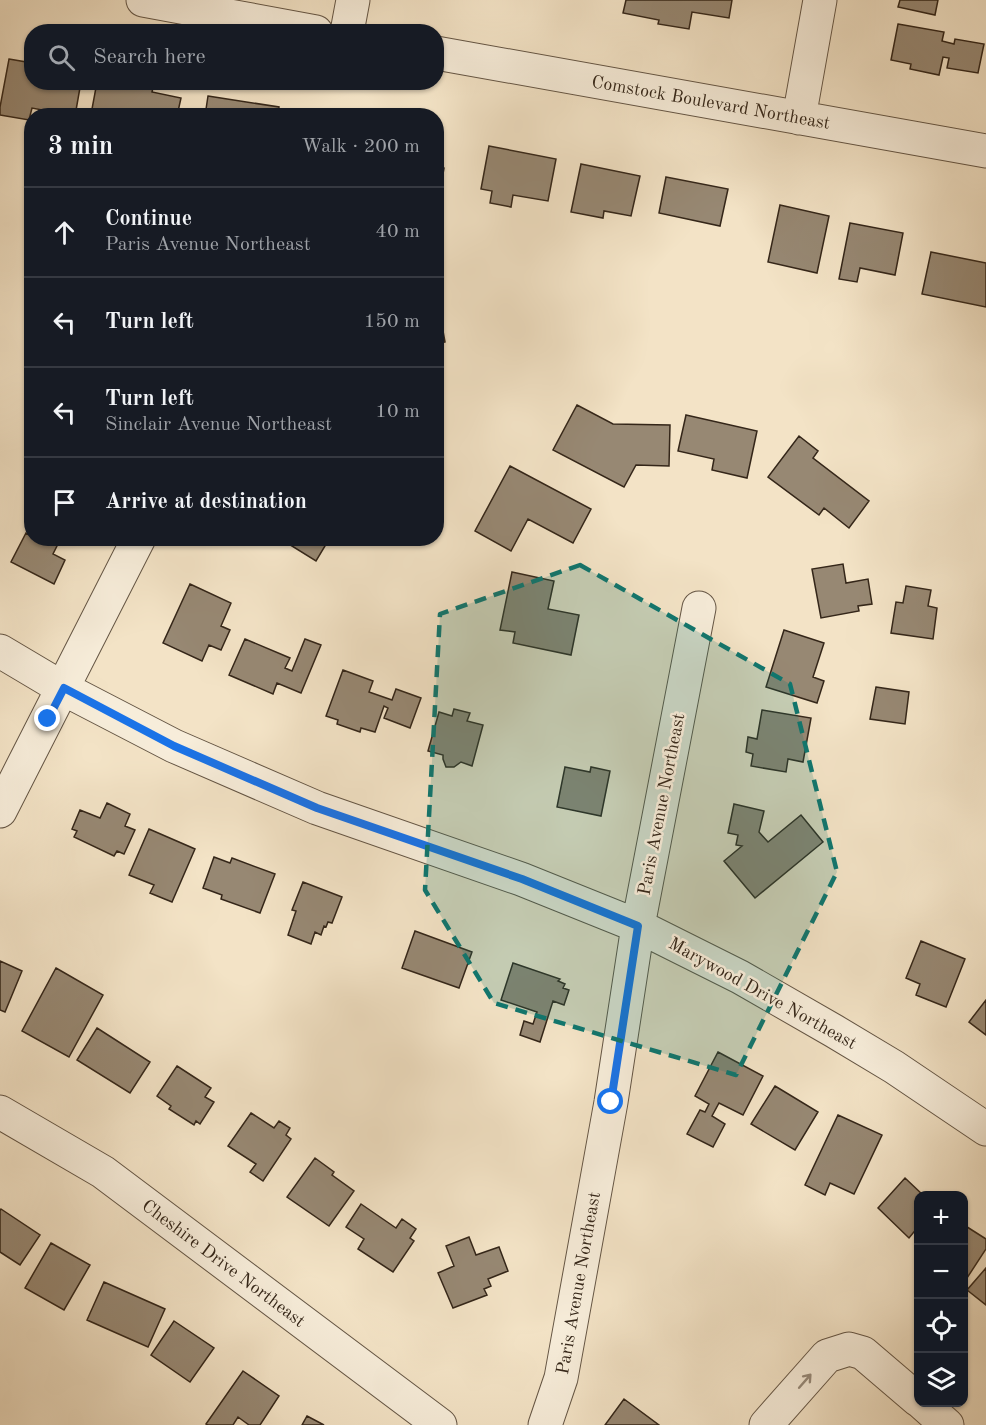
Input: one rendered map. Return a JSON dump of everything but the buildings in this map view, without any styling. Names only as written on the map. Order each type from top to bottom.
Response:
[{"type":"street","points":[[143,0],[273,24]]},
{"type":"street","points":[[348,24],[353,0]]},
{"type":"street","points":[[799,118],[820,0]]},
{"type":"street","name":"Comstock Boulevard Northeast","points":[[444,54],[986,151]]},
{"type":"street","points":[[0,811],[135,546]]},
{"type":"street","name":"Paris Avenue Northeast","points":[[545,1425],[561,1378],[609,1113],[638,926],[699,608]]},
{"type":"street","name":"Marywood Drive Northeast","points":[[0,651],[64,688],[174,746],[317,808],[522,879],[638,926],[740,977],[834,1031],[894,1067],[986,1129]]},
{"type":"street","name":"Cheshire Drive Northeast","points":[[0,1112],[104,1172],[440,1425]]},
{"type":"street","points":[[766,1425],[827,1356],[849,1349],[863,1353],[914,1396]]},
{"type":"street","points":[[927,1407],[947,1425]]},
{"type":"highlighted area","points":[[580,565],[790,684],[837,872],[736,1075],[494,1003],[425,890],[440,614]]},
{"type":"route","points":[[48,719],[64,688],[174,746],[317,808],[522,879],[638,926],[611,1102]]}]
